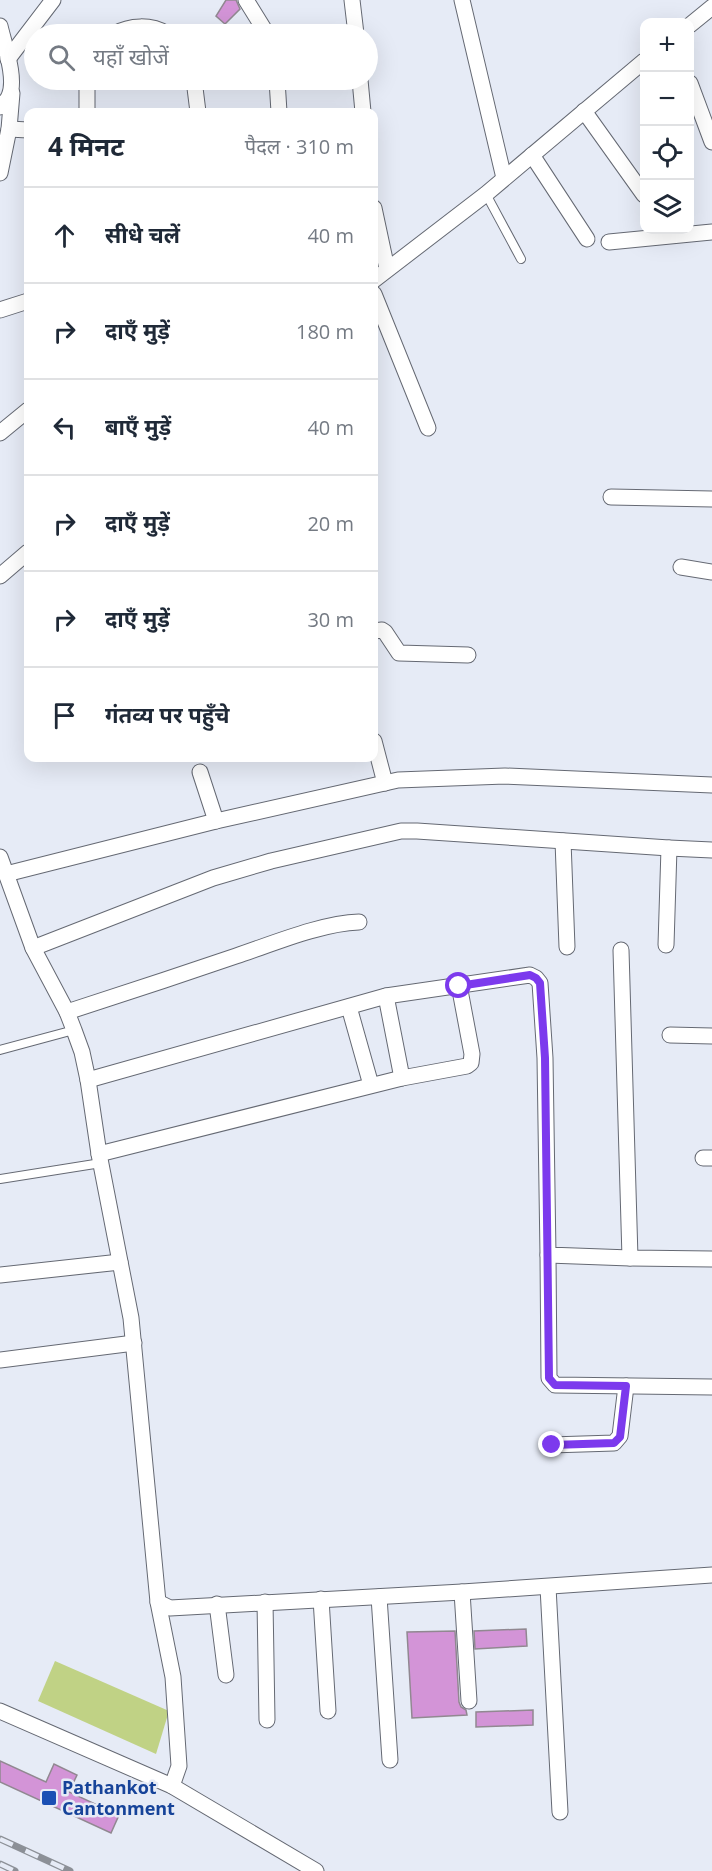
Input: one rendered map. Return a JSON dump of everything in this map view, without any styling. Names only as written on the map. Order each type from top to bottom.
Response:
[{"type":"street","points":[[35,24],[53,0]]},
{"type":"street","points":[[246,0],[261,24]]},
{"type":"street","points":[[352,0],[355,24]]},
{"type":"street","points":[[462,0],[504,178]]},
{"type":"street","points":[[694,22],[712,7]]},
{"type":"street","points":[[0,26],[12,88],[9,129],[0,173]]},
{"type":"street","points":[[8,59],[24,38]]},
{"type":"street","points":[[378,277],[486,194],[640,65]]},
{"type":"street","points":[[0,107],[9,98],[12,88]]},
{"type":"street","points":[[87,90],[87,108]]},
{"type":"street","points":[[195,90],[198,108]]},
{"type":"street","points":[[278,90],[279,108]]},
{"type":"street","points":[[361,90],[363,108]]},
{"type":"street","points":[[694,94],[712,142]]},
{"type":"street","points":[[584,111],[640,188]]},
{"type":"street","points":[[9,129],[24,130]]},
{"type":"street","points":[[532,154],[587,239]]},
{"type":"street","points":[[378,227],[387,269]]},
{"type":"street","points":[[609,242],[711,228]]},
{"type":"street","points":[[0,310],[24,302]]},
{"type":"street","points":[[378,304],[428,428]]},
{"type":"street","points":[[0,433],[24,413]]},
{"type":"street","points":[[611,497],[712,499]]},
{"type":"street","points":[[0,576],[24,555]]},
{"type":"street","points":[[681,567],[712,572]]},
{"type":"street","points":[[378,630],[385,632],[399,653],[468,655]]},
{"type":"street","points":[[378,756],[385,783]]},
{"type":"street","points":[[200,771],[216,822]]},
{"type":"street","points":[[6,874],[385,783],[423,778],[506,776],[712,785]]},
{"type":"street","points":[[33,948],[213,878],[271,861],[401,831],[712,850]]},
{"type":"street","points":[[563,841],[567,947]]},
{"type":"street","points":[[666,945],[669,848]]},
{"type":"street","points":[[0,856],[33,948],[67,1012],[82,1052],[88,1080],[134,1343],[158,1602],[173,1677],[179,1766],[172,1786]]},
{"type":"street","points":[[67,1012],[293,936],[347,922],[359,922]]},
{"type":"street","points":[[621,950],[630,1258]]},
{"type":"street","points":[[88,1080],[386,996],[530,975],[540,983],[545,1058],[549,1378],[555,1385],[712,1387]]},
{"type":"street","points":[[100,1158],[371,1085],[467,1066],[471,1063],[472,1054],[459,986]]},
{"type":"street","points":[[386,996],[402,1078]]},
{"type":"street","points":[[349,1007],[371,1085]]},
{"type":"street","points":[[670,1035],[712,1036]]},
{"type":"street","points":[[548,1255],[712,1258]]},
{"type":"street","points":[[0,1275],[120,1262]]},
{"type":"street","points":[[0,1360],[134,1343]]},
{"type":"street","points":[[552,1445],[614,1443],[618,1440],[626,1386]]},
{"type":"street","points":[[158,1602],[170,1608],[548,1587],[712,1575]]},
{"type":"street","points":[[548,1587],[560,1812]]},
{"type":"street","points":[[462,1592],[469,1701]]},
{"type":"street","points":[[379,1597],[390,1760]]},
{"type":"street","points":[[321,1599],[328,1711]]},
{"type":"street","points":[[265,1602],[267,1720]]},
{"type":"street","points":[[217,1604],[226,1675]]},
{"type":"street","points":[[0,1711],[172,1786],[316,1871]]},
{"type":"lane","points":[[486,194],[521,259]]},
{"type":"lane","points":[[0,1050],[74,1030]]},
{"type":"lane","points":[[0,1179],[100,1158]]},
{"type":"green space","points":[[55,1661],[169,1711],[156,1754],[38,1701]]},
{"type":"building","points":[[226,0],[236,0],[240,9],[225,24],[216,16]]},
{"type":"building","points":[[526,1629],[527,1646],[475,1649],[474,1631]]},
{"type":"building","points":[[455,1631],[459,1702],[467,1715],[412,1718],[407,1632]]},
{"type":"building","points":[[533,1710],[533,1725],[476,1727],[476,1712]]},
{"type":"building","points":[[0,1761],[46,1782],[54,1764],[77,1775],[69,1792],[119,1815],[111,1833],[0,1782]]},
{"type":"railway","points":[[0,1839],[70,1871]]},
{"type":"railway","points":[[0,1864],[15,1871]]},
{"type":"place","name":"Pathankot Cantonment","points":[[49,1798]]},
{"type":"route","points":[[459,986],[523,975],[530,975],[540,983],[545,1058],[549,1378],[555,1385],[626,1386],[618,1440],[614,1443],[552,1445]]}]
